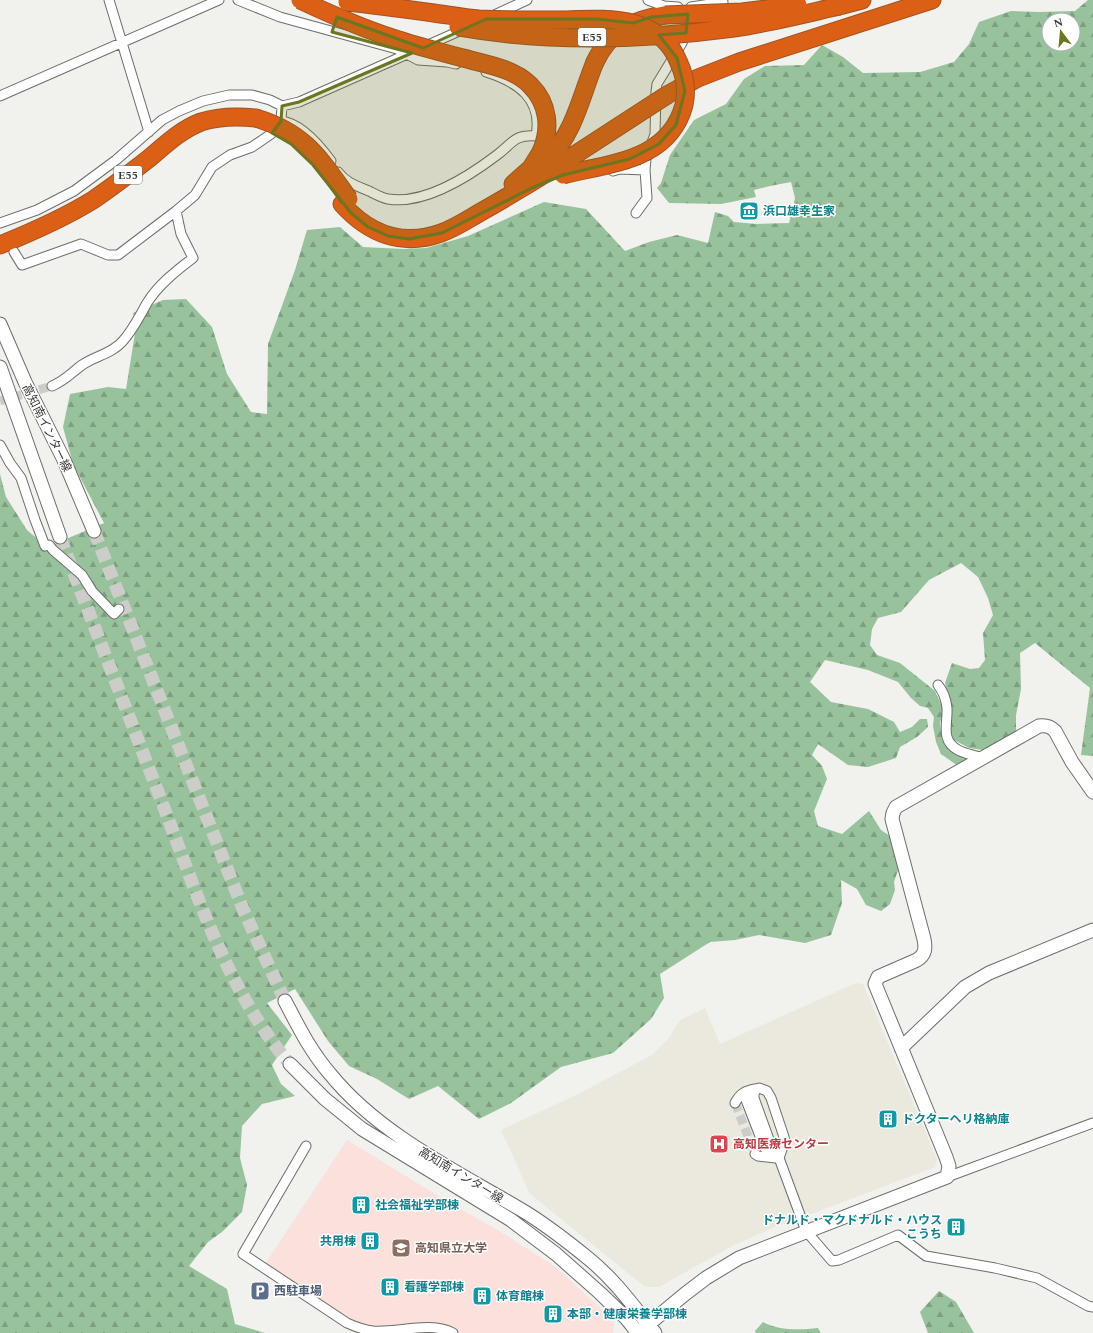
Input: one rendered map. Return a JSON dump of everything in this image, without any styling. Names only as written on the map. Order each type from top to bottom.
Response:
[{"type":"highway","points":[[300,0],[340,19],[396,40],[493,67],[521,78],[536,92],[546,113],[552,164]]},
{"type":"highway","name":"E55","points":[[343,1],[388,13],[480,31],[531,36],[581,38],[681,34],[735,28],[770,22],[835,3],[862,0]]},
{"type":"highway","points":[[346,202],[358,220],[377,232],[388,236],[409,239],[442,233],[494,205],[552,164],[698,78],[740,62],[932,0]]},
{"type":"highway","points":[[343,1],[478,18],[522,20],[611,19],[637,24],[655,33],[671,48],[677,58],[684,79],[685,91],[684,103],[676,125],[659,144],[642,154],[618,162],[552,164],[532,168],[506,188],[449,220],[430,228],[420,230],[401,229],[382,224],[346,202]]},
{"type":"highway","points":[[552,164],[561,144],[572,126],[595,62],[606,43],[616,33],[639,20],[665,15],[742,12],[835,3]]},
{"type":"highway","name":"E55","points":[[6,246],[49,230],[96,207],[130,184],[177,146],[195,134],[223,126],[255,123],[287,141],[299,150],[346,202]]},
{"type":"main road","name":"高知南インター線","points":[[0,324],[25,382],[64,460],[94,531]]},
{"type":"main road","name":"高知南インター線","points":[[0,366],[60,537]]},
{"type":"main road","points":[[645,1331],[690,1290],[739,1258],[946,1177],[949,1166],[946,1157],[876,988],[876,980],[878,977],[922,957],[925,952],[925,946],[911,886],[892,819],[896,808],[1039,726],[1051,727],[1055,731],[1072,762],[1093,792]]},
{"type":"main road","points":[[900,1048],[965,987],[989,974],[1093,930]]},
{"type":"main road","name":"高知南インター線","points":[[285,1001],[307,1044],[345,1091],[374,1117],[415,1147],[522,1210],[590,1260],[611,1279],[645,1331]]},
{"type":"main road","name":"高知南インター線","points":[[290,1064],[325,1099],[362,1129],[511,1220],[556,1254],[626,1318],[645,1331]]},
{"type":"street","points":[[109,0],[149,132]]},
{"type":"street","points":[[0,96],[218,0]]},
{"type":"street","points":[[238,0],[280,16],[332,32],[397,49],[418,60],[447,62],[511,81],[523,90],[535,108],[538,116],[536,136]]},
{"type":"street","points":[[392,0],[485,11],[494,15]]},
{"type":"street","points":[[282,106],[281,121],[271,134],[252,147],[230,155],[212,167],[195,195],[118,255],[108,255],[81,244],[22,265],[6,246],[2,223],[37,210],[74,191],[116,160],[162,120],[170,115],[215,98],[229,95],[252,95],[270,100],[282,106],[303,101],[527,0]]},
{"type":"street","points":[[648,0],[664,6],[689,7],[723,2]]},
{"type":"street","points":[[332,32],[343,1]]},
{"type":"street","points":[[636,213],[647,198],[645,170],[646,159],[655,134],[657,84],[682,43],[686,32],[689,7]]},
{"type":"street","points":[[281,121],[296,126],[309,136],[323,150],[343,178],[387,199],[407,200],[446,188],[488,162],[516,138],[529,135],[544,138],[553,144],[562,152],[572,169],[579,174],[590,176],[620,169],[645,170]]},
{"type":"street","points":[[52,386],[63,382],[83,365],[121,344],[133,329],[147,302],[168,278],[193,258],[181,234],[176,211]]},
{"type":"street","points":[[0,445],[10,464],[21,478],[45,546],[49,545],[82,575],[92,591],[114,614],[119,609]]},
{"type":"street","points":[[938,685],[943,692],[947,708],[945,726],[947,739],[952,746],[960,751],[982,758]]},
{"type":"street","points":[[735,1103],[739,1096],[759,1088],[767,1092],[771,1098],[782,1130],[784,1141],[779,1158],[806,1231],[832,1261],[839,1260],[898,1235],[926,1256],[995,1268],[1037,1278],[1088,1306],[1093,1307]]},
{"type":"street","points":[[752,1090],[746,1096],[746,1100],[763,1144],[766,1150],[779,1158]]},
{"type":"street","points":[[946,1177],[1093,1123]]},
{"type":"street","points":[[306,1146],[243,1254],[347,1323],[359,1329],[374,1332],[436,1328],[453,1333]]},
{"type":"street","points":[[755,1154],[758,1156],[779,1158]]},
{"type":"highlighted area","points":[[688,14],[686,33],[659,35],[677,58],[685,91],[676,125],[659,144],[630,159],[563,175],[534,187],[442,233],[409,239],[388,236],[368,227],[351,213],[313,165],[291,144],[272,133],[281,121],[282,106],[299,102],[412,53],[332,32],[337,17],[423,48],[486,19],[597,19],[633,23],[651,17]]},
{"type":"shaded area","name":"高知医療センター","points":[[856,983],[863,984],[937,1159],[935,1167],[777,1226],[732,1246],[659,1287],[645,1287],[530,1194],[501,1130],[578,1094],[652,1055],[668,1039],[680,1020],[705,1008],[720,1044]]},
{"type":"shaded area","name":"高知県立大学","points":[[347,1140],[440,1197],[501,1232],[557,1268],[614,1321],[613,1333],[460,1333],[455,1330],[373,1328],[356,1324],[265,1264]]},
{"type":"green space","points":[[1088,0],[1093,0],[1093,756],[1081,755],[1090,688],[1035,643],[1020,653],[1021,689],[1016,715],[1016,735],[989,751],[969,748],[954,740],[949,727],[952,708],[945,683],[952,663],[970,669],[979,668],[985,660],[983,633],[993,615],[988,598],[978,577],[961,563],[929,580],[901,612],[878,618],[872,629],[870,645],[877,655],[900,663],[935,691],[942,706],[940,723],[942,740],[948,748],[970,759],[958,766],[941,754],[936,742],[933,726],[934,717],[928,708],[920,706],[911,698],[898,682],[868,670],[825,660],[810,682],[831,702],[868,709],[894,722],[900,732],[912,727],[920,719],[927,719],[928,727],[917,737],[900,747],[896,758],[868,767],[848,765],[818,744],[812,755],[822,766],[827,779],[814,811],[818,826],[842,834],[869,811],[881,830],[890,836],[899,867],[894,882],[895,890],[890,904],[881,911],[866,905],[857,889],[841,880],[842,903],[831,935],[805,943],[759,935],[735,940],[710,942],[660,974],[664,998],[651,1019],[613,1053],[561,1067],[511,1103],[479,1119],[438,1086],[409,1099],[377,1079],[349,1066],[328,1041],[295,989],[267,1003],[292,1035],[272,1065],[281,1084],[295,1096],[262,1104],[242,1126],[240,1158],[247,1185],[242,1212],[222,1232],[208,1242],[189,1266],[227,1289],[235,1324],[265,1333],[0,1333],[0,474],[6,497],[27,530],[47,547],[104,523],[73,464],[63,427],[70,394],[108,387],[126,389],[136,327],[133,313],[163,300],[186,299],[212,327],[227,374],[251,412],[267,414],[268,344],[295,270],[307,230],[340,227],[363,247],[403,249],[426,248],[468,236],[544,202],[586,209],[625,251],[649,242],[677,235],[708,243],[715,212],[728,216],[734,222],[756,224],[789,223],[795,198],[791,182],[754,190],[756,197],[721,204],[669,203],[657,188],[661,183],[670,155],[694,120],[726,104],[744,79],[765,66],[804,65],[822,45],[843,57],[863,73],[920,72],[954,62],[969,44],[979,22],[1011,11],[1075,11]]},
{"type":"green space","points":[[939,1291],[956,1302],[974,1333],[928,1333],[920,1312]]},
{"type":"green space","points":[[763,1322],[783,1328],[818,1328],[821,1333],[756,1333],[755,1331]]},
{"type":"tunnel","points":[[0,401],[52,386]]},
{"type":"tunnel","points":[[94,531],[243,909],[285,1001]]},
{"type":"tunnel","points":[[60,537],[204,912],[233,976],[250,1007],[290,1064]]},
{"type":"tunnel","points":[[735,1103],[755,1154]]},
{"type":"place","name":"浜口雄幸生家","points":[[749,211]]},
{"type":"place","name":"ドクターヘリ格納庫","points":[[888,1119]]},
{"type":"place","name":"高知医療センター","points":[[719,1144]]},
{"type":"place","name":"社会福祉学部棟","points":[[361,1205]]},
{"type":"place","name":"ドナルド・マクドナルド・ハウス こうち","points":[[956,1227]]},
{"type":"place","name":"共用棟","points":[[370,1241]]},
{"type":"place","name":"高知県立大学","points":[[401,1248]]},
{"type":"place","name":"看護学部棟","points":[[390,1287]]},
{"type":"place","name":"西駐車場","points":[[260,1291]]},
{"type":"place","name":"体育館棟","points":[[482,1296]]},
{"type":"place","name":"本部・健康栄養学部棟","points":[[553,1314]]}]
